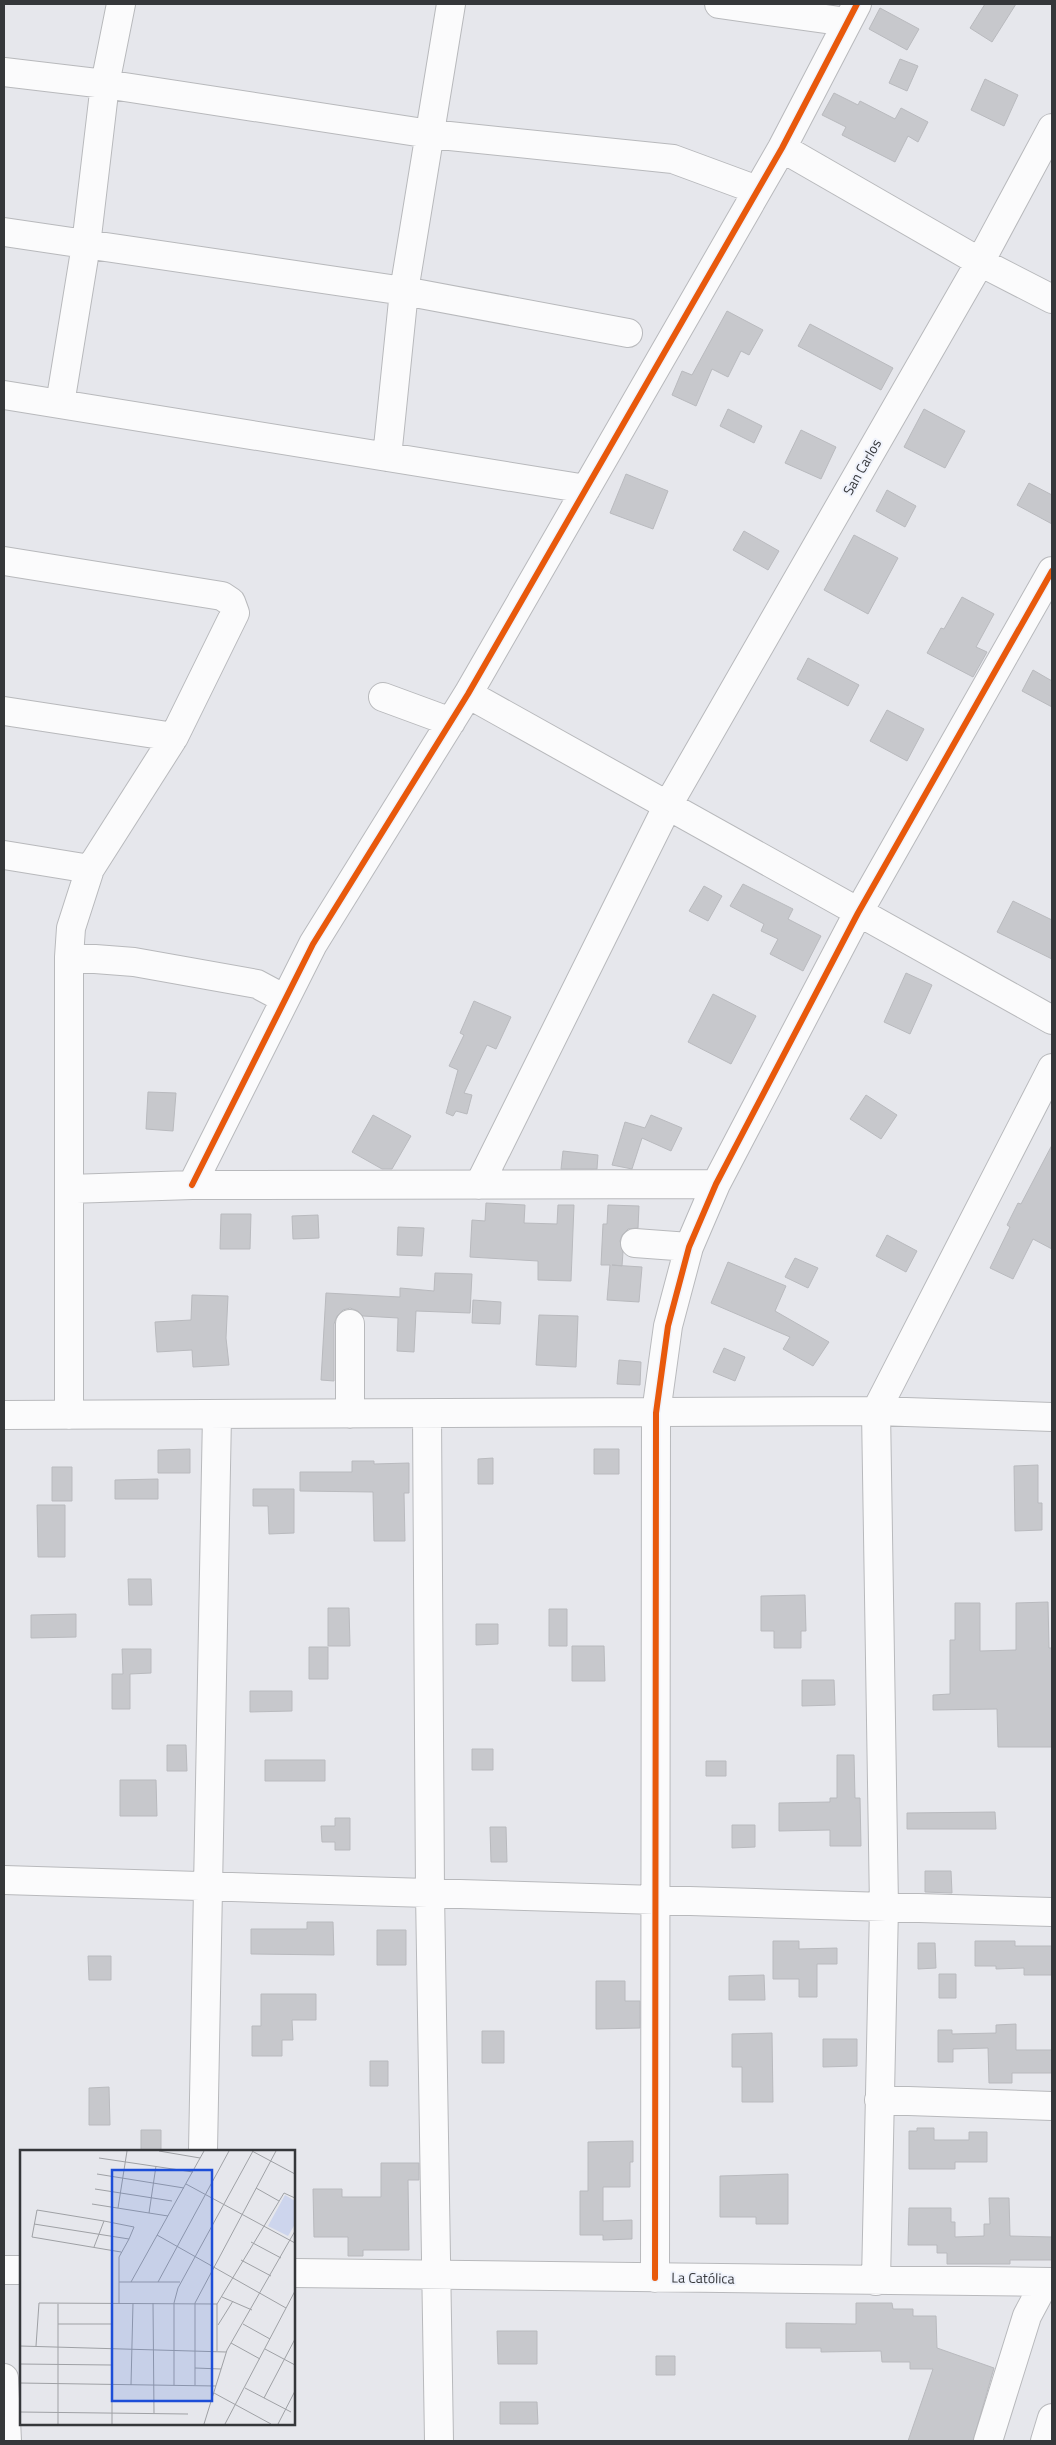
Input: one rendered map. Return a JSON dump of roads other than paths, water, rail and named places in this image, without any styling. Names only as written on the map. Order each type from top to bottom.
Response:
[{"type":"street","points":[[60,404],[86,245],[105,84],[121,4]]},
{"type":"street","points":[[387,457],[404,291],[451,4]]},
{"type":"street","points":[[192,1185],[313,944],[468,694],[782,148],[852,13],[719,4]]},
{"type":"street","points":[[4,72],[105,84],[430,134],[673,159],[757,190]]},
{"type":"street","name":"San Carlos","points":[[479,1185],[668,805],[980,262],[1052,128]]},
{"type":"street","points":[[782,148],[980,262],[1052,299]]},
{"type":"street","points":[[4,232],[404,291],[628,333]]},
{"type":"street","points":[[4,395],[586,489]]},
{"type":"street","points":[[4,561],[222,596],[231,602],[236,613],[174,736],[90,869],[71,928],[69,957],[69,1415]]},
{"type":"street","points":[[655,2278],[656,1413],[668,1326],[689,1247],[716,1184],[858,913],[1052,571]]},
{"type":"street","points":[[468,694],[1052,1020]]},
{"type":"street","points":[[383,697],[451,722]]},
{"type":"street","points":[[4,711],[174,736]]},
{"type":"street","points":[[4,855],[90,869]]},
{"type":"street","points":[[69,957],[134,962],[257,984],[286,999]]},
{"type":"street","points":[[876,2280],[884,1907],[876,1411],[1052,1068]]},
{"type":"street","points":[[69,1189],[192,1185],[716,1184]]},
{"type":"street","points":[[635,1243],[689,1247]]},
{"type":"street","points":[[350,1324],[350,1414]]},
{"type":"street","points":[[4,1416],[876,1411],[1052,1417]]},
{"type":"street","points":[[427,1414],[430,1893],[439,2441]]},
{"type":"street","points":[[203,2150],[217,1415]]},
{"type":"street","points":[[4,1880],[1052,1912]]},
{"type":"street","points":[[879,2100],[1052,2106]]},
{"type":"street","points":[[4,2270],[20,2270]]},
{"type":"street","name":"La Católica","points":[[295,2273],[1048,2282]]},
{"type":"street","points":[[988,2441],[1027,2316],[1048,2282]]},
{"type":"street","points":[[4,2378],[7,2441]]},
{"type":"street","points":[[1045,2441],[1052,2418]]}]
